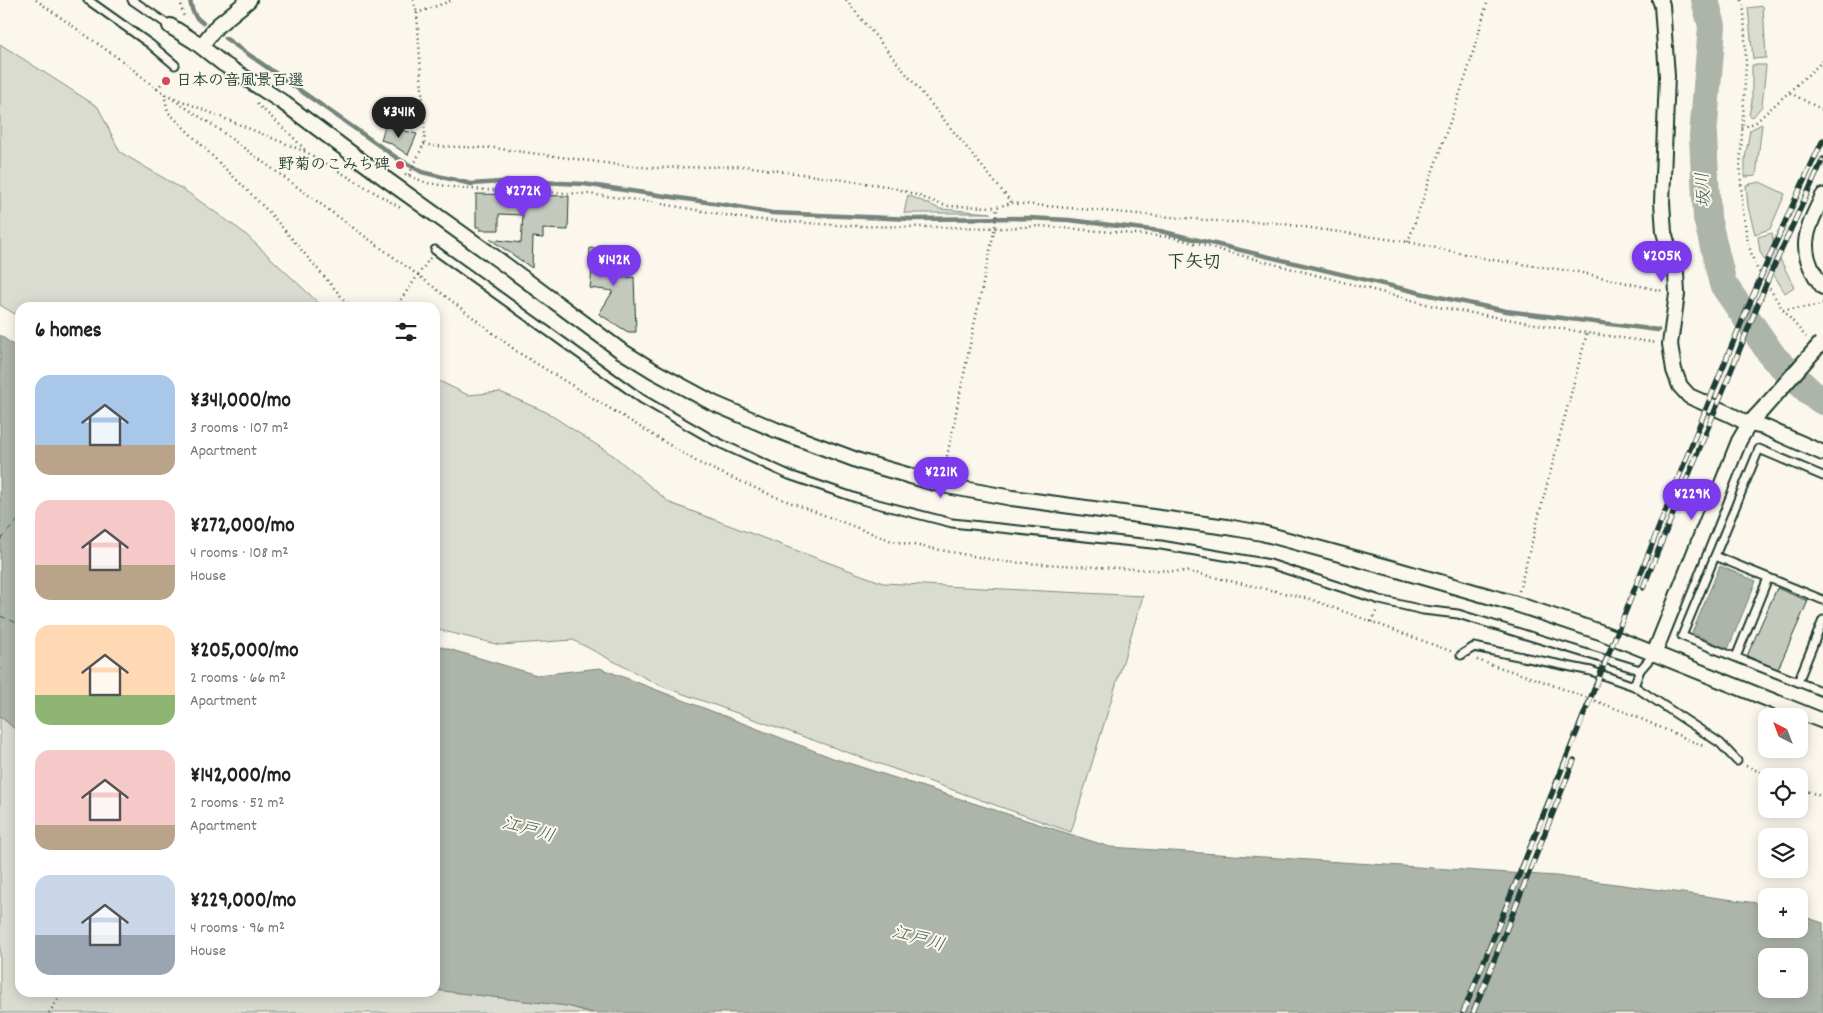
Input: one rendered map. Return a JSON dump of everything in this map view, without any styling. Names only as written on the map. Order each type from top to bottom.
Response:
[{"type":"street","points":[[200,46],[217,26],[249,0]]},
{"type":"street","points":[[1660,0],[1662,5],[1667,76],[1662,202],[1664,232],[1676,273],[1677,294],[1670,344],[1674,370],[1680,386],[1689,396],[1727,412],[1749,424],[1764,427],[1823,453]]},
{"type":"street","points":[[170,26],[281,102],[620,350],[713,403],[776,430],[862,462],[942,485],[1012,498],[1186,520],[1262,533],[1392,568],[1516,604],[1600,632],[1823,721]]},
{"type":"street","points":[[1823,196],[1811,220],[1805,241],[1810,265],[1823,287]]},
{"type":"street","points":[[1654,654],[1740,441],[1749,424],[1818,342]]},
{"type":"lane","points":[[88,0],[150,44],[175,65]]},
{"type":"lane","points":[[132,0],[170,26]]},
{"type":"lane","points":[[435,250],[642,399],[715,441],[798,478],[862,500],[952,523],[1161,545],[1270,564],[1380,600],[1422,610],[1458,614],[1640,670]]},
{"type":"lane","points":[[1823,476],[1759,449],[1682,636],[1823,692]]},
{"type":"lane","points":[[1715,556],[1823,600]]},
{"type":"lane","points":[[1736,657],[1768,578]]},
{"type":"lane","points":[[1798,682],[1823,620]]},
{"type":"lane","points":[[1461,655],[1474,647],[1591,671],[1634,686],[1720,743],[1737,761]]},
{"type":"lane","points":[[1634,686],[1640,670],[1654,654]]},
{"type":"path","points":[[413,0],[417,13],[425,135],[424,144],[409,175],[426,183],[466,189],[588,194],[644,201],[748,219],[852,226],[1039,226],[1171,237],[1438,307],[1587,333],[1656,344],[1670,344]]},
{"type":"path","points":[[417,13],[453,0]]},
{"type":"path","points":[[846,0],[1012,203]]},
{"type":"path","points":[[1408,242],[1468,70],[1488,0]]},
{"type":"path","points":[[1741,0],[1744,10],[1746,65],[1740,169],[1743,212],[1748,243],[1755,265],[1783,310],[1818,342]]},
{"type":"path","points":[[1742,128],[1756,122],[1823,61]]},
{"type":"path","points":[[157,89],[175,65]]},
{"type":"path","points":[[346,302],[269,212],[168,112],[164,93],[306,152],[397,207],[406,210]]},
{"type":"path","points":[[1790,93],[1823,110]]},
{"type":"path","points":[[424,144],[432,146],[494,148],[654,168],[745,166],[886,186],[946,206],[997,207],[1012,203],[1211,221],[1270,222],[1408,242],[1493,260],[1578,272],[1677,294]]},
{"type":"path","points":[[942,485],[995,227],[997,207]]},
{"type":"path","points":[[399,302],[435,250]]},
{"type":"path","points":[[1783,310],[1816,306],[1823,303]]},
{"type":"path","points":[[1516,604],[1587,333]]},
{"type":"path","points":[[1808,791],[1823,797]]},
{"type":"path","points":[[49,1013],[59,997]]},
{"type":"shaded area","points":[[1763,6],[1766,58],[1753,59],[1748,8]]},
{"type":"shaded area","points":[[0,44],[98,107],[120,152],[187,192],[243,232],[318,302],[15,302],[15,314],[0,305]]},
{"type":"shaded area","points":[[1752,65],[1766,65],[1762,106],[1753,117],[1749,115],[1752,102]]},
{"type":"shaded area","points":[[1762,124],[1756,176],[1745,177],[1745,159],[1750,130]]},
{"type":"shaded area","points":[[1760,182],[1785,194],[1770,229],[1755,234],[1748,207],[1746,185]]},
{"type":"shaded area","points":[[908,195],[940,209],[991,213],[904,213]]},
{"type":"shaded area","points":[[1772,233],[1774,247],[1794,287],[1785,293],[1760,252],[1758,237]]},
{"type":"shaded area","points":[[440,381],[468,395],[500,392],[546,412],[614,456],[670,503],[883,583],[1143,596],[1071,832],[661,686],[573,640],[500,645],[440,630]]},
{"type":"shaded area","points":[[0,716],[15,729],[15,997],[440,997],[440,991],[567,1006],[593,1013],[0,1013]]},
{"type":"water","points":[[0,335],[15,346],[15,729],[0,716]]},
{"type":"water","points":[[1720,566],[1756,581],[1728,649],[1692,633]]},
{"type":"water","name":"江戸川","points":[[440,646],[537,675],[600,668],[833,758],[1110,847],[1556,876],[1758,903],[1758,938],[1808,938],[1808,918],[1823,923],[1823,1013],[593,1013],[567,1006],[440,991]]},
{"type":"building","points":[[385,126],[417,134],[408,155],[390,143],[381,140]]},
{"type":"building","points":[[476,194],[569,196],[568,230],[543,229],[543,238],[533,237],[532,268],[490,239],[521,243],[523,215],[499,214],[499,230],[480,230],[480,227],[476,227]]},
{"type":"building","points":[[590,248],[625,251],[622,278],[634,277],[636,332],[628,332],[599,314],[613,291],[590,288],[593,261],[589,261]]},
{"type":"building","points":[[1777,588],[1808,601],[1778,669],[1747,656]]},
{"type":"waterway","points":[[190,0],[194,13],[203,23]]},
{"type":"waterway","name":"坂川","points":[[1705,0],[1712,26],[1703,136],[1707,218],[1723,284],[1774,358],[1811,393],[1823,401]]},
{"type":"waterway","points":[[225,38],[397,158],[422,172],[471,184],[517,181],[583,184],[772,213],[912,219],[1028,218],[1069,220],[1160,231],[1425,294],[1506,311],[1658,330]]},
{"type":"ferry route","points":[[0,540],[15,524]]},
{"type":"ferry route","points":[[0,616],[15,622]]},
{"type":"railway","points":[[1463,1013],[1744,315],[1823,140]]},
{"type":"railway","points":[[1643,588],[1769,277],[1823,159]]},
{"type":"railway","points":[[1473,1013],[1574,760]]},
{"type":"place","name":"日本の音風景百選","points":[[166,81]]},
{"type":"place","name":"野菊のこみち碑","points":[[400,165]]},
{"type":"district","name":"下矢切","points":[[1194,263]]}]
